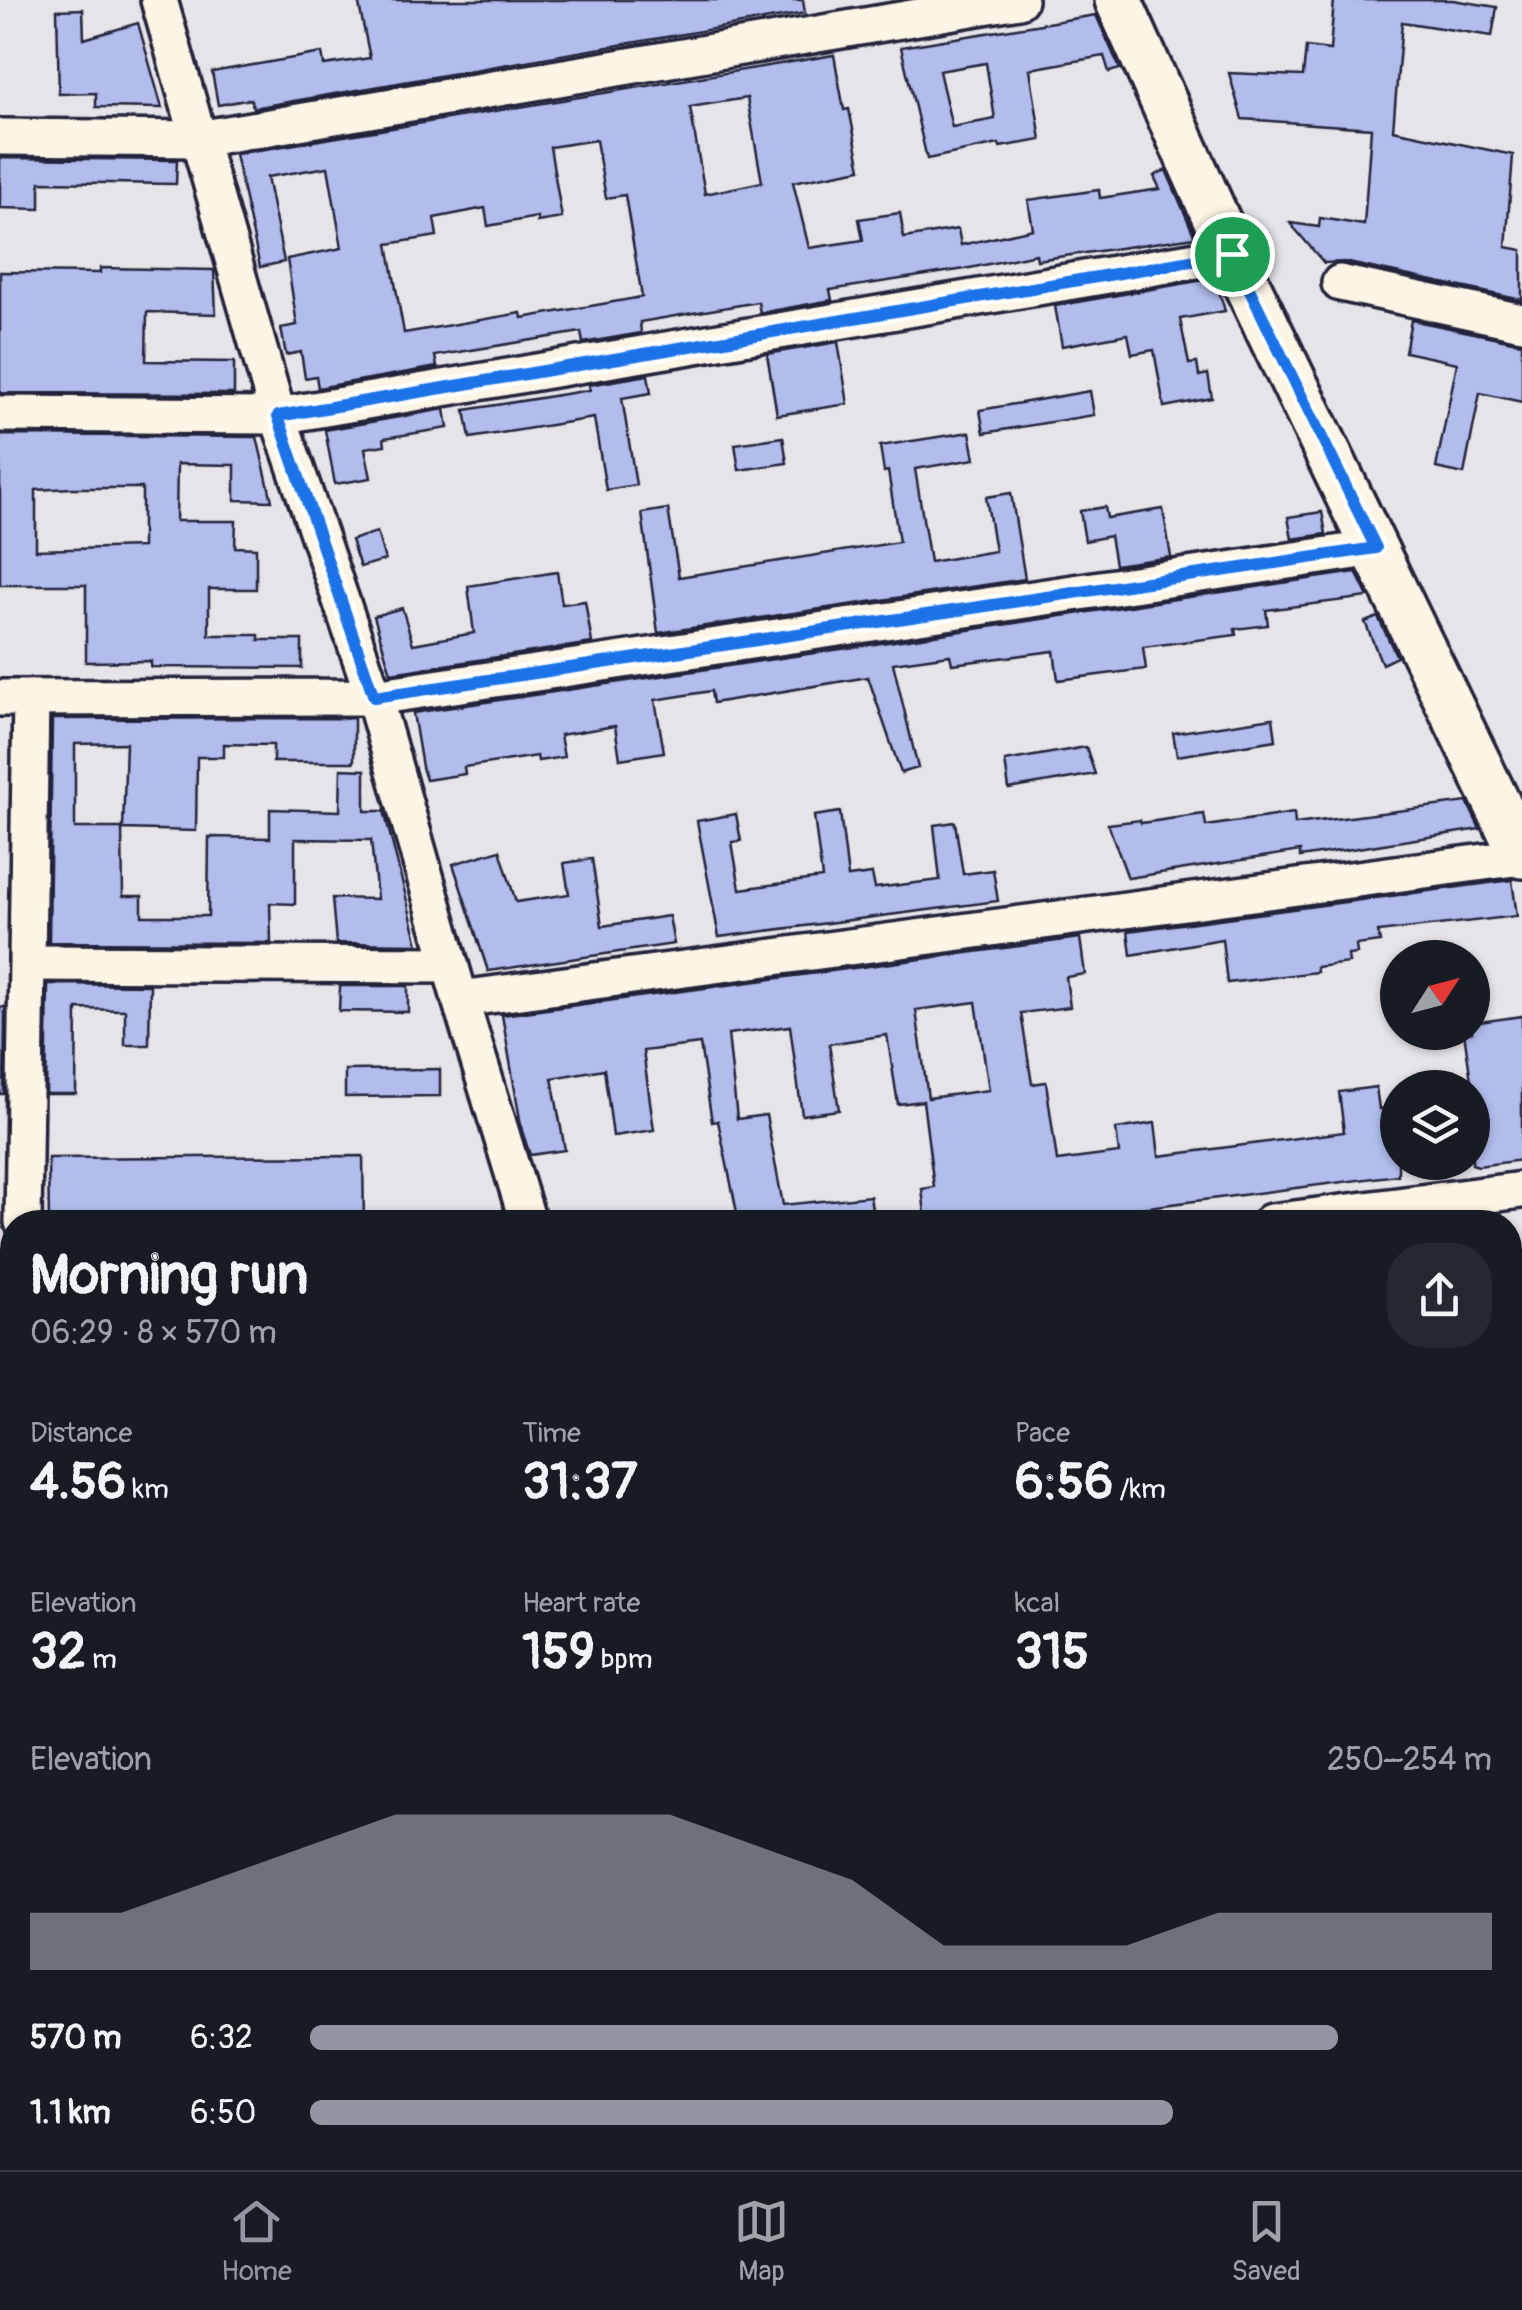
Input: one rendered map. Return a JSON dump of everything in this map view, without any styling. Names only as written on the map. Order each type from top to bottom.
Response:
[{"type":"street","points":[[158,0],[278,416],[374,697],[524,1210]]},
{"type":"street","points":[[0,137],[198,139],[1019,0]]},
{"type":"street","points":[[460,1000],[1522,856],[1232,254],[1118,0]]},
{"type":"street","points":[[0,414],[278,416],[1232,254]]},
{"type":"street","points":[[1340,284],[1522,322]]},
{"type":"street","points":[[23,1210],[28,964],[15,698],[374,697],[1376,548]]},
{"type":"street","points":[[28,964],[450,965]]},
{"type":"street","points":[[1365,1210],[1522,1190]]},
{"type":"building","points":[[358,0],[803,0],[805,13],[253,108],[251,99],[218,105],[212,72],[322,53],[324,65],[370,58]]},
{"type":"building","points":[[1334,0],[1453,0],[1497,7],[1492,36],[1402,22],[1393,130],[1513,155],[1506,247],[1522,250],[1522,300],[1344,262],[1324,263],[1290,223],[1319,227],[1320,218],[1364,225],[1371,128],[1242,119],[1229,73],[1303,76],[1306,47],[1330,50]]},
{"type":"building","points":[[83,9],[84,39],[138,23],[162,108],[96,107],[96,93],[59,94],[57,10]]},
{"type":"building","points":[[1096,15],[1120,69],[1109,72],[1104,56],[1030,69],[1041,140],[927,159],[901,47]],"holes":[[[986,63],[995,119],[952,127],[939,71]]]},
{"type":"building","points":[[834,55],[861,169],[793,182],[809,248],[863,240],[859,219],[900,213],[904,238],[958,229],[961,245],[1033,229],[1028,200],[1099,190],[1100,198],[1160,189],[1154,176],[1166,170],[1195,237],[1037,260],[1036,254],[830,290],[832,300],[760,313],[758,302],[640,322],[641,333],[583,343],[581,332],[435,356],[437,367],[318,388],[316,376],[305,378],[301,352],[286,355],[281,328],[297,325],[287,259],[342,248],[328,167],[267,177],[284,262],[260,267],[235,154]],"holes":[[[747,98],[762,182],[705,194],[690,107]],[[596,140],[606,198],[625,195],[642,297],[404,333],[388,244],[437,236],[434,218],[485,208],[488,226],[537,217],[537,222],[562,218],[550,147]]]},
{"type":"building","points":[[0,158],[177,160],[176,184],[40,182],[40,209],[0,208]]},
{"type":"building","points":[[100,268],[214,270],[216,314],[147,312],[146,361],[234,362],[234,394],[0,393],[0,272],[100,273]]},
{"type":"building","points":[[1215,278],[1225,311],[1180,319],[1189,364],[1197,363],[1199,376],[1208,374],[1212,398],[1164,407],[1154,350],[1132,354],[1128,334],[1062,346],[1055,306]]},
{"type":"building","points":[[1411,320],[1522,343],[1522,402],[1480,393],[1464,474],[1436,468],[1457,363],[1405,352]]},
{"type":"building","points":[[838,342],[848,404],[777,415],[767,354]]},
{"type":"building","points":[[648,375],[651,393],[622,398],[636,485],[606,490],[594,418],[470,438],[465,410],[590,390],[589,385]]},
{"type":"building","points":[[1090,391],[1094,415],[984,433],[980,410]]},
{"type":"building","points":[[445,409],[448,428],[384,438],[385,445],[365,448],[371,478],[335,484],[325,430]]},
{"type":"building","points":[[970,432],[975,459],[915,469],[930,562],[995,551],[986,497],[1011,493],[1025,579],[658,633],[642,513],[668,509],[679,577],[899,542],[880,446]]},
{"type":"building","points":[[0,435],[257,437],[272,501],[235,500],[235,465],[177,464],[176,521],[236,521],[235,547],[256,548],[256,589],[209,589],[209,635],[302,640],[302,668],[151,667],[151,661],[86,662],[86,585],[0,585]],"holes":[[[142,488],[142,547],[36,550],[36,490]]]},
{"type":"building","points":[[783,437],[787,463],[739,470],[735,444]]},
{"type":"building","points":[[1105,507],[1107,518],[1163,509],[1171,557],[1115,565],[1110,536],[1085,541],[1080,511]]},
{"type":"building","points":[[1322,512],[1326,534],[1292,539],[1288,517]]},
{"type":"building","points":[[377,532],[385,560],[360,567],[351,540]]},
{"type":"building","points":[[557,572],[562,604],[585,601],[592,643],[391,673],[374,616],[402,608],[413,644],[474,633],[468,586]]},
{"type":"building","points":[[1356,572],[1368,597],[1266,610],[1268,625],[1235,629],[1236,635],[1143,647],[1146,669],[1058,680],[1054,651],[952,664],[950,655],[893,663],[918,768],[901,773],[868,677],[713,703],[711,691],[655,700],[664,752],[620,759],[615,726],[560,735],[564,757],[538,761],[537,756],[464,767],[465,774],[426,780],[422,767],[413,713]]},
{"type":"building","points":[[1378,617],[1397,657],[1382,664],[1365,622]]},
{"type":"building","points":[[354,718],[354,762],[273,762],[273,745],[224,744],[224,757],[197,757],[196,831],[123,829],[126,743],[75,744],[75,828],[122,828],[123,896],[142,896],[142,916],[208,916],[209,837],[270,838],[270,809],[340,811],[341,769],[365,770],[365,811],[384,811],[418,944],[336,943],[332,898],[377,899],[371,840],[295,839],[295,904],[270,903],[271,943],[49,942],[52,719]]},
{"type":"building","points":[[1273,718],[1276,740],[1177,756],[1173,733]]},
{"type":"building","points":[[1086,747],[1095,774],[1009,789],[1005,761]]},
{"type":"building","points":[[1467,802],[1480,829],[1300,857],[1300,851],[1128,878],[1108,824],[1204,814],[1206,826],[1294,813],[1295,824]]},
{"type":"building","points":[[840,812],[848,877],[872,874],[875,888],[940,880],[934,825],[955,822],[963,874],[993,870],[998,901],[719,937],[697,821],[736,814],[741,841],[732,842],[740,889],[822,878],[814,816]]},
{"type":"building","points":[[500,850],[516,902],[569,894],[564,863],[592,859],[602,926],[669,916],[674,944],[488,971],[453,864]]},
{"type":"building","points":[[1512,880],[1517,916],[1378,932],[1380,942],[1356,945],[1357,954],[1348,955],[1349,963],[1316,967],[1317,972],[1227,983],[1222,939],[1131,955],[1128,931]]},
{"type":"building","points":[[1080,938],[1085,974],[1066,977],[1070,1007],[1021,1013],[1032,1084],[1046,1082],[1057,1161],[1119,1153],[1116,1129],[1155,1123],[1159,1156],[1344,1132],[1339,1092],[1376,1087],[1380,1109],[1380,1177],[1125,1210],[925,1210],[922,1189],[934,1187],[923,1101],[898,1104],[887,1035],[829,1044],[839,1110],[802,1115],[790,1026],[728,1034],[737,1119],[766,1115],[783,1205],[870,1196],[872,1210],[737,1210],[718,1121],[712,1122],[700,1044],[643,1051],[654,1130],[613,1136],[604,1069],[552,1078],[565,1150],[530,1155],[522,1131],[502,1015]],"holes":[[[976,1002],[989,1090],[928,1098],[916,1010]]]},
{"type":"building","points":[[48,984],[150,985],[149,1045],[125,1045],[125,1010],[77,1009],[76,1094],[46,1094]]},
{"type":"building","points":[[340,986],[408,986],[408,1012],[339,1011]]},
{"type":"building","points":[[0,1007],[5,1007],[4,1094],[0,1094]]},
{"type":"building","points":[[1522,1016],[1522,1160],[1490,1164],[1490,1070],[1469,1070],[1467,1050],[1490,1050],[1490,1020]]},
{"type":"building","points":[[440,1069],[440,1096],[345,1097],[345,1070]]},
{"type":"building","points":[[363,1156],[364,1210],[49,1210],[48,1158]]},
{"type":"route","points":[[1232,254],[1376,548],[374,697],[278,416],[414,392],[1232,254]]}]
